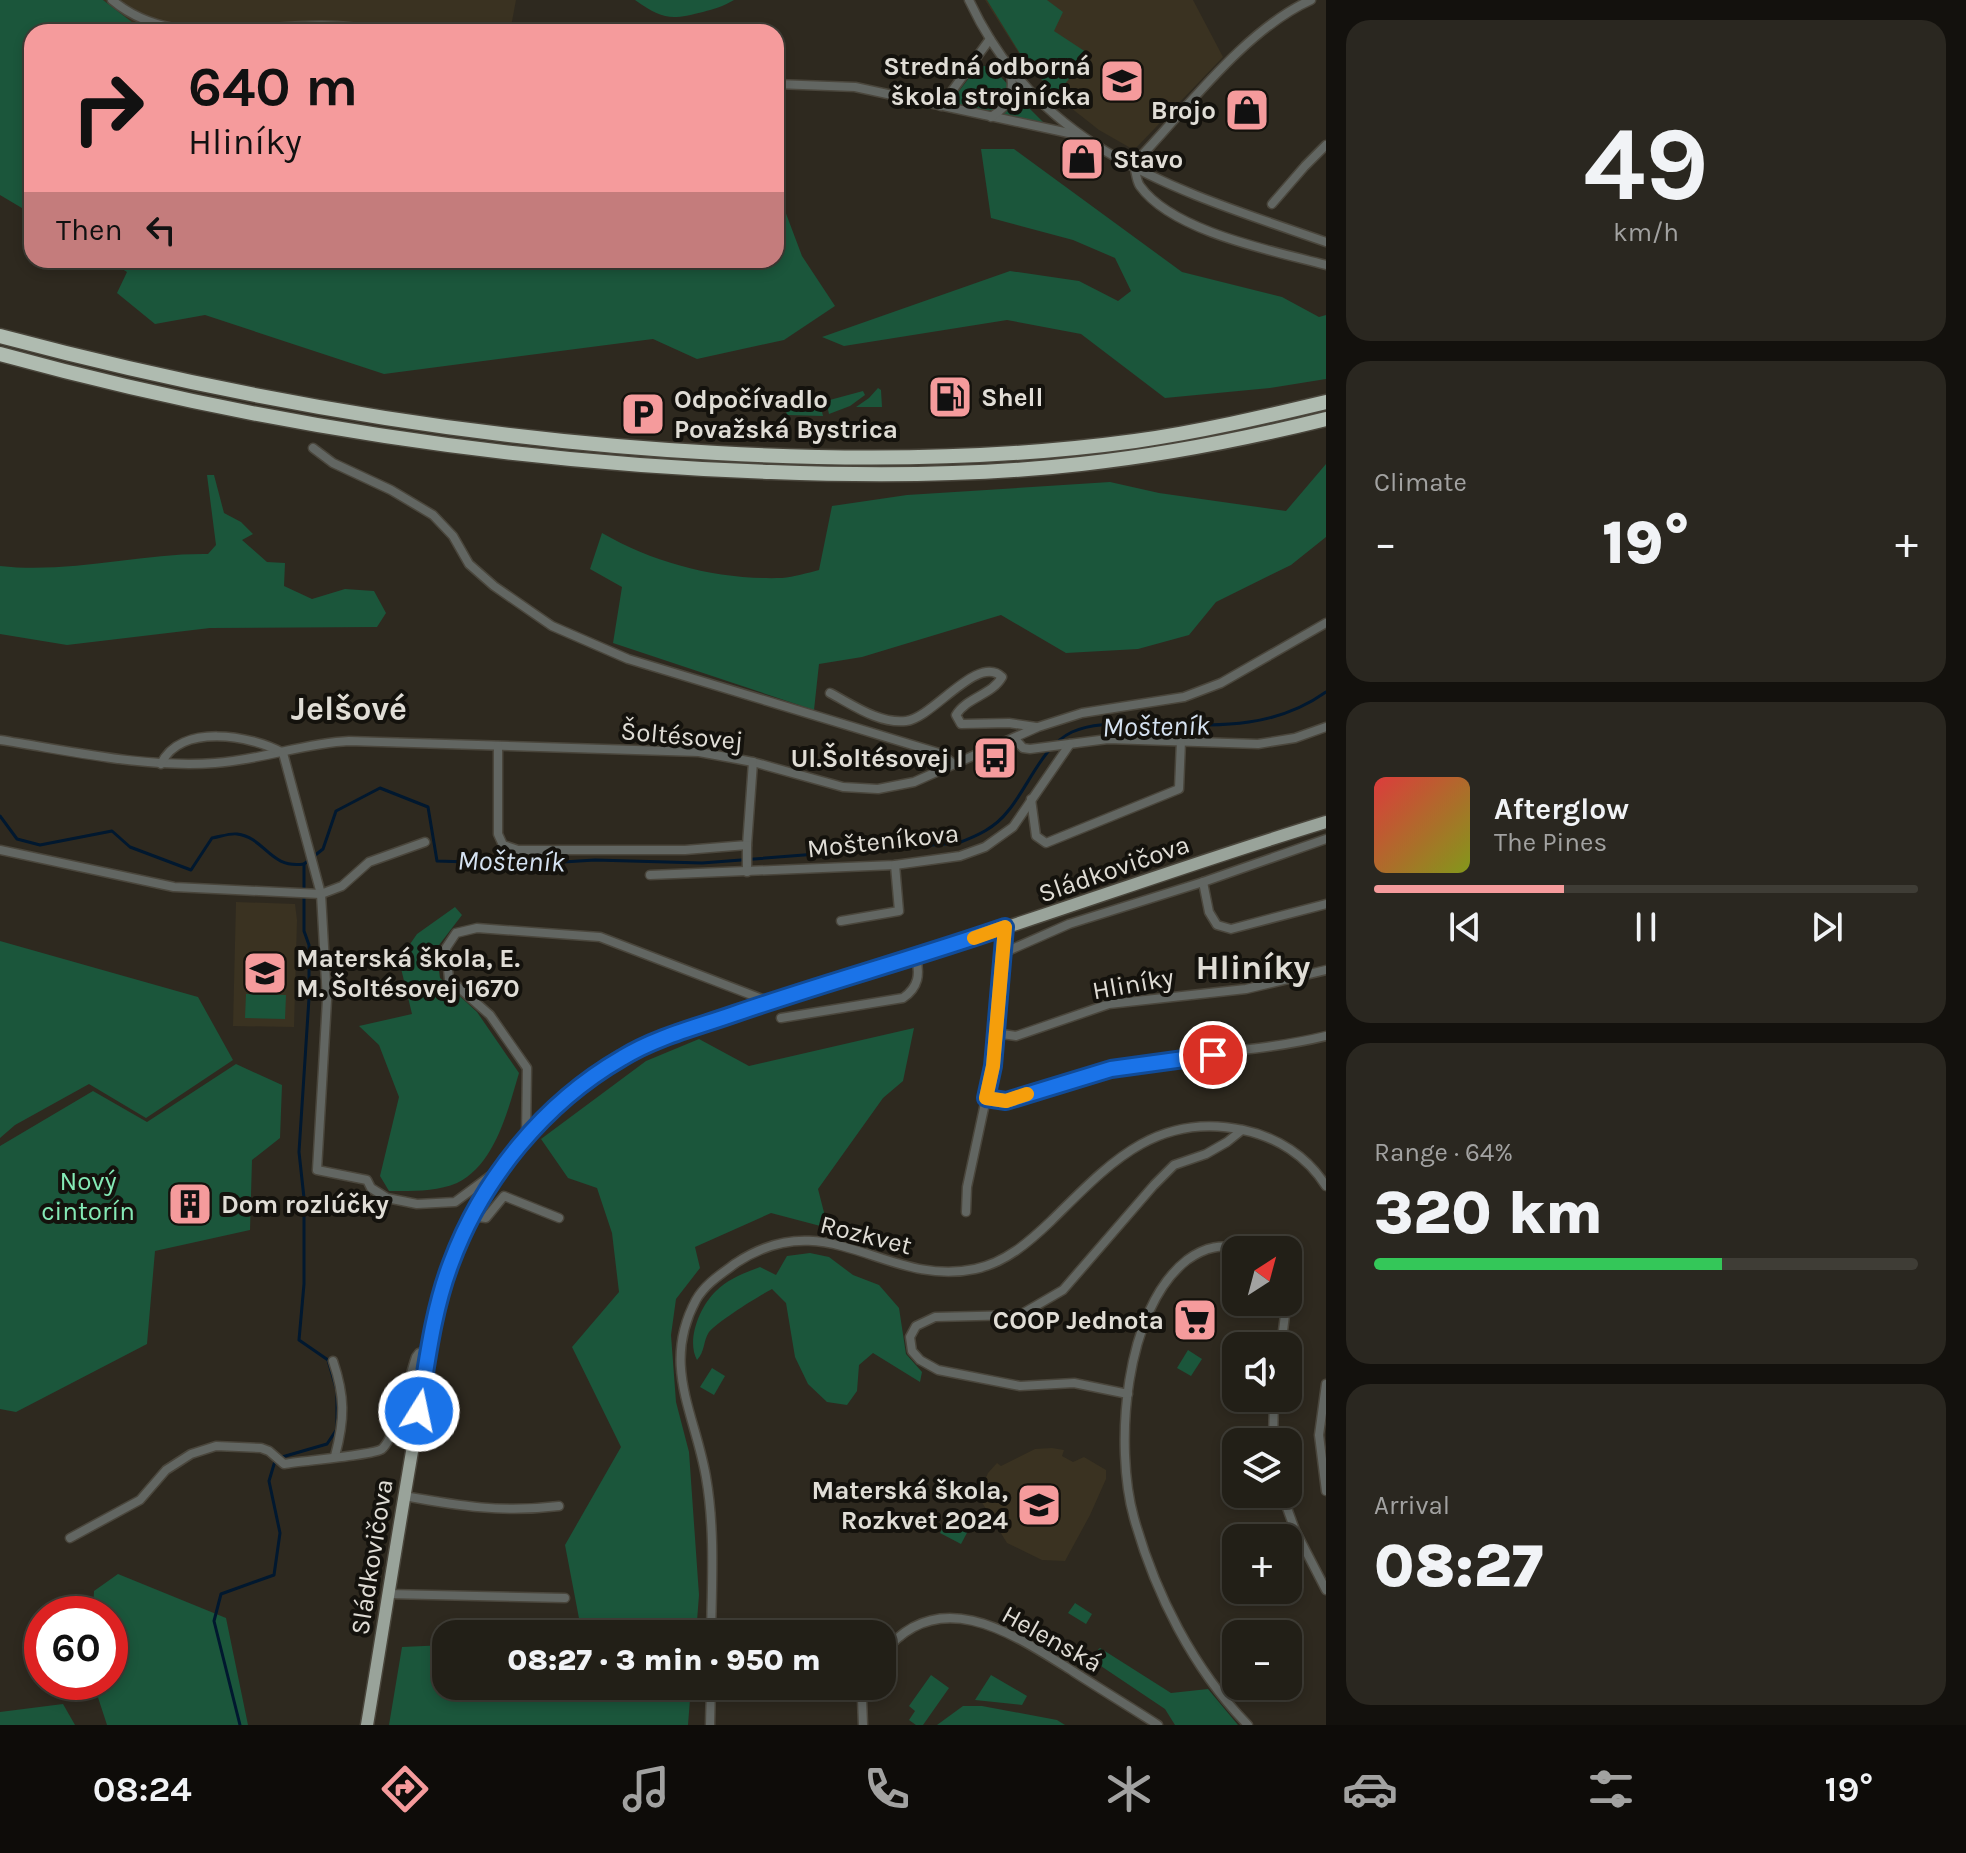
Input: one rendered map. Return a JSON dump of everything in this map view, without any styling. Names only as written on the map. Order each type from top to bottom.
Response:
[{"type":"highway","points":[[0,336],[170,379],[322,409],[519,438],[723,454],[887,458],[1017,453],[1137,441],[1326,402]]},
{"type":"highway","points":[[0,354],[164,395],[305,423],[465,447],[664,468],[836,474],[952,474],[1020,470],[1080,465],[1184,449],[1326,419]]},
{"type":"main road","name":"Sládkovičova","points":[[367,1725],[429,1350],[445,1279],[472,1216],[501,1169],[526,1138],[561,1104],[622,1058],[662,1039],[1326,822]]},
{"type":"street","points":[[112,0],[137,18],[158,24]]},
{"type":"street","points":[[969,0],[1009,67],[1039,100],[1080,136],[1135,169],[1190,194],[1326,242]]},
{"type":"street","points":[[1311,0],[1275,19],[1229,62],[1143,154],[1135,169],[1139,185],[1163,208],[1202,229],[1326,265]]},
{"type":"street","points":[[941,106],[990,39]]},
{"type":"street","points":[[990,117],[1005,108],[1012,95],[1009,67]]},
{"type":"street","points":[[784,84],[855,87],[1080,136]]},
{"type":"street","points":[[1272,204],[1326,145]]},
{"type":"street","points":[[313,448],[333,463],[391,490],[433,515],[453,536],[469,564],[494,586],[552,626],[628,659],[939,753],[954,764]]},
{"type":"street","name":"Šoltésovej","points":[[0,740],[161,764],[229,762],[349,741],[699,752],[753,762],[843,787],[878,789],[914,782],[1038,727],[1082,713],[1184,697],[1209,688],[1326,623]]},
{"type":"street","points":[[830,693],[871,715],[908,721],[929,711],[959,684],[987,670],[997,672],[1002,677],[997,685],[961,706],[956,715],[961,724],[1009,723],[1038,727]]},
{"type":"street","points":[[1014,738],[1023,748],[1030,749],[1108,739],[1258,744],[1295,738],[1326,727]]},
{"type":"street","points":[[161,764],[173,747],[197,737],[251,740],[268,744],[283,753],[321,894],[327,1000],[317,1170],[367,1180],[371,1188],[387,1198],[417,1204],[455,1202],[501,1169]]},
{"type":"street","points":[[1031,799],[1036,836],[1046,843],[1179,789],[1181,741]]},
{"type":"street","name":"Mošteníkova","points":[[498,746],[498,834],[503,845],[518,850],[685,850],[747,859],[895,865],[960,856],[985,847],[1013,827],[1070,744]]},
{"type":"street","points":[[747,859],[753,762]]},
{"type":"street","name":"Sládkovičova","points":[[1003,953],[1069,924],[1326,839]]},
{"type":"street","points":[[0,850],[174,887],[321,894],[342,886],[369,862],[425,842]]},
{"type":"street","name":"Mošteníkova","points":[[650,875],[747,859]]},
{"type":"street","points":[[841,921],[899,911],[895,865]]},
{"type":"street","points":[[1203,882],[1209,912],[1217,925],[1231,929],[1326,904]]},
{"type":"street","points":[[966,1212],[967,1187],[986,1098],[995,1033],[1005,927]]},
{"type":"street","points":[[526,1138],[527,1068],[490,1015],[449,979],[446,948],[456,933],[477,928],[600,937],[770,1002]]},
{"type":"street","points":[[781,1018],[903,998],[915,986],[919,976],[916,957]]},
{"type":"street","name":"Hliníky","points":[[995,1033],[1016,1036],[1109,1004],[1246,989],[1326,970]]},
{"type":"street","points":[[986,1098],[1006,1101],[1111,1069],[1284,1046],[1326,1036]]},
{"type":"street","name":"Rozkvet","points":[[711,1620],[711,1526],[706,1477],[687,1411],[680,1362],[685,1329],[696,1300],[716,1277],[765,1247],[803,1240],[840,1245],[927,1270],[972,1270],[990,1266],[1034,1237],[1121,1155],[1173,1131],[1199,1127],[1223,1126],[1258,1133],[1286,1146],[1311,1167],[1326,1186]]},
{"type":"street","points":[[1128,1394],[1074,1383],[1020,1386],[938,1370],[920,1360],[912,1351],[910,1337],[916,1326],[935,1317],[1020,1315],[1063,1290],[1174,1165],[1206,1154],[1242,1130]]},
{"type":"street","points":[[472,1216],[486,1218],[504,1196],[559,1218]]},
{"type":"street","points":[[1222,1245],[1207,1248],[1174,1270],[1153,1302],[1139,1340],[1128,1394],[1126,1480],[1147,1562],[1172,1617],[1230,1707],[1248,1725]]},
{"type":"street","name":"Sládkovičova","points":[[70,1538],[140,1500],[166,1470],[191,1454],[216,1446],[261,1448],[284,1464],[335,1456],[367,1455],[381,1449],[392,1434],[416,1357],[429,1350]]},
{"type":"street","points":[[333,1361],[342,1387],[343,1413],[335,1456]]},
{"type":"street","points":[[1326,1384],[1319,1435],[1326,1491]]},
{"type":"street","points":[[404,1496],[476,1508],[519,1511],[559,1506]]},
{"type":"street","points":[[1287,1508],[1326,1590]]},
{"type":"street","points":[[388,1594],[565,1598]]},
{"type":"street","name":"Helenská","points":[[896,1639],[914,1626],[948,1617],[968,1619],[1009,1633],[1158,1725]]},
{"type":"street","points":[[710,1725],[711,1700]]},
{"type":"street","points":[[862,1700],[863,1725]]},
{"type":"shaded area","points":[[103,0],[516,0],[512,24],[133,24]]},
{"type":"shaded area","name":"Stredná odborná škola strojnícka","points":[[985,0],[1193,0],[1223,57],[1134,150],[1099,130],[1061,100],[1025,63]]},
{"type":"shaded area","name":"Materská škola, E. M. Šoltésovej 1670","points":[[236,902],[295,904],[294,1027],[233,1026]]},
{"type":"shaded area","name":"Materská škola, Rozkvet 2024","points":[[1035,1449],[1064,1450],[1062,1456],[1073,1462],[1084,1457],[1106,1470],[1106,1479],[1090,1515],[1065,1561],[1042,1560],[1007,1543],[978,1496],[988,1473],[997,1463],[1001,1466]]},
{"type":"green space","points":[[0,0],[103,0],[134,24],[24,24],[24,209],[0,195]]},
{"type":"green space","points":[[635,0],[734,0],[707,11],[675,17],[660,15]]},
{"type":"green space","points":[[987,0],[1047,0],[1063,12],[1054,31],[1089,54],[1056,95],[1024,60]]},
{"type":"green space","points":[[992,67],[1010,87],[1007,98],[1002,105],[990,110],[957,104],[956,95],[975,70]]},
{"type":"green space","points":[[1014,93],[1043,122],[1042,123],[1000,114]]},
{"type":"green space","points":[[981,149],[1014,149],[1182,272],[1282,297],[1319,317],[1326,315],[1326,379],[1165,398],[1081,334],[1007,320],[844,346],[822,337],[1010,271],[1079,281],[1118,301],[1131,291],[1115,258],[1073,240],[991,218]]},
{"type":"green space","points":[[784,208],[802,256],[835,306],[784,340],[697,359],[653,339],[384,374],[205,315],[155,324],[117,293],[127,272],[121,268],[784,268]]},
{"type":"green space","points":[[878,388],[881,390],[882,407],[856,407],[869,398]]},
{"type":"green space","points":[[863,391],[865,395],[850,406],[829,414],[826,401]]},
{"type":"green space","points":[[820,403],[823,416],[787,415],[786,411]]},
{"type":"green space","points":[[1326,464],[1326,537],[1291,565],[1216,602],[1189,635],[1138,649],[1066,653],[1001,615],[862,657],[819,664],[814,710],[613,643],[622,587],[590,569],[602,533],[666,561],[712,573],[758,578],[800,575],[819,570],[832,506],[907,495],[1110,482],[1159,493],[1286,511]]},
{"type":"green space","points":[[207,475],[214,475],[224,513],[241,522],[253,534],[242,540],[267,562],[285,563],[284,586],[312,599],[345,589],[374,591],[386,613],[377,627],[210,628],[67,645],[0,634],[0,566],[52,567],[208,554],[216,545]]},
{"type":"green space","points":[[455,907],[462,915],[436,949],[440,978],[477,1012],[519,1073],[498,1135],[470,1175],[441,1188],[389,1191],[380,1176],[399,1097],[379,1045],[359,1026],[412,1014],[399,960],[417,934]]},
{"type":"green space","points":[[0,941],[198,997],[233,1060],[146,1118],[89,1084],[15,1125],[0,1138]]},
{"type":"green space","points":[[246,994],[286,995],[285,1019],[245,1018]]},
{"type":"green space","points":[[914,1028],[903,1081],[883,1098],[818,1189],[828,1228],[771,1213],[695,1247],[700,1268],[676,1299],[671,1335],[676,1402],[689,1452],[699,1595],[697,1620],[579,1620],[565,1545],[621,1447],[572,1347],[619,1292],[612,1233],[597,1188],[568,1178],[541,1139],[646,1061],[699,1039],[749,1066]]},
{"type":"green space","name":"Nový cintorín","points":[[236,1064],[282,1085],[280,1138],[252,1160],[250,1230],[155,1251],[147,1344],[16,1412],[0,1409],[0,1146],[93,1091],[147,1122]]},
{"type":"green space","points":[[810,1253],[829,1257],[853,1275],[879,1285],[899,1308],[906,1354],[922,1372],[920,1382],[873,1353],[859,1365],[857,1391],[847,1405],[827,1402],[808,1384],[795,1357],[786,1303],[772,1289],[709,1332],[697,1360],[693,1343],[696,1324],[716,1291],[742,1274],[760,1267],[776,1275],[787,1256]]},
{"type":"green space","points":[[1188,1350],[1202,1359],[1191,1376],[1177,1368]]},
{"type":"green space","points":[[712,1368],[725,1376],[714,1395],[700,1387]]},
{"type":"green space","points":[[948,1518],[969,1529],[961,1544],[940,1533]]},
{"type":"green space","points":[[118,1574],[226,1618],[248,1725],[107,1725],[99,1700],[128,1700],[128,1596],[94,1596],[94,1591]]},
{"type":"green space","points":[[1075,1603],[1092,1614],[1086,1624],[1068,1613]]},
{"type":"green space","points":[[432,1646],[432,1700],[690,1700],[688,1725],[389,1725],[402,1647]]},
{"type":"green space","points":[[1100,1648],[1171,1693],[1208,1689],[1238,1725],[1175,1725],[1165,1709],[1089,1658]]},
{"type":"green space","points":[[931,1675],[949,1688],[923,1725],[916,1725],[909,1720],[915,1711],[909,1706]]},
{"type":"green space","points":[[991,1675],[1027,1696],[1022,1705],[975,1700]]},
{"type":"green space","points":[[63,1704],[75,1725],[0,1725],[0,1712]]},
{"type":"green space","points":[[963,1706],[982,1706],[1057,1720],[1065,1725],[937,1725]]},
{"type":"waterway","name":"Mošteník","points":[[282,1457],[327,1444],[337,1429],[337,1391],[328,1360],[299,1340],[304,1284],[304,1198],[299,1152],[309,998],[309,945],[304,931],[304,864],[323,849],[336,811],[380,788],[428,807],[437,861],[702,863],[958,843],[985,831],[1003,817],[1052,747],[1072,732],[1108,724],[1215,725],[1261,720],[1305,705],[1326,692]]},
{"type":"waterway","points":[[0,816],[17,839],[40,845],[112,831],[130,847],[191,870],[212,838],[234,834],[255,841],[283,862],[304,864]]},
{"type":"waterway","name":"Mošteník","points":[[240,1725],[214,1621],[221,1594],[274,1575],[280,1533],[269,1481],[275,1461]]},
{"type":"slow traffic","points":[[974,938],[1005,927],[993,1066],[986,1098],[1006,1101],[1027,1094]]},
{"type":"place","name":"Stredná odborná škola strojnícka","points":[[1122,81]]},
{"type":"place","name":"Brojo","points":[[1247,110]]},
{"type":"place","name":"Stavo","points":[[1082,159]]},
{"type":"place","name":"Shell","points":[[950,397]]},
{"type":"place","name":"Odpočívadlo Považská Bystrica","points":[[643,414]]},
{"type":"place","name":"Ul.Šoltésovej I","points":[[995,758]]},
{"type":"place","name":"Materská škola, E. M. Šoltésovej 1670","points":[[265,973]]},
{"type":"place","name":"Dom rozlúčky","points":[[190,1204]]},
{"type":"place","name":"COOP Jednota","points":[[1195,1320]]},
{"type":"place","name":"Materská škola, Rozkvet 2024","points":[[1039,1505]]},
{"type":"district","name":"Jelšové","points":[[349,709]]},
{"type":"district","name":"Hliníky","points":[[1253,968]]},
{"type":"route","points":[[419,1411],[445,1279],[458,1245],[488,1189],[513,1152],[561,1104],[603,1069],[647,1045],[1005,927],[993,1066],[986,1098],[1006,1101],[1111,1069],[1213,1055]]}]
